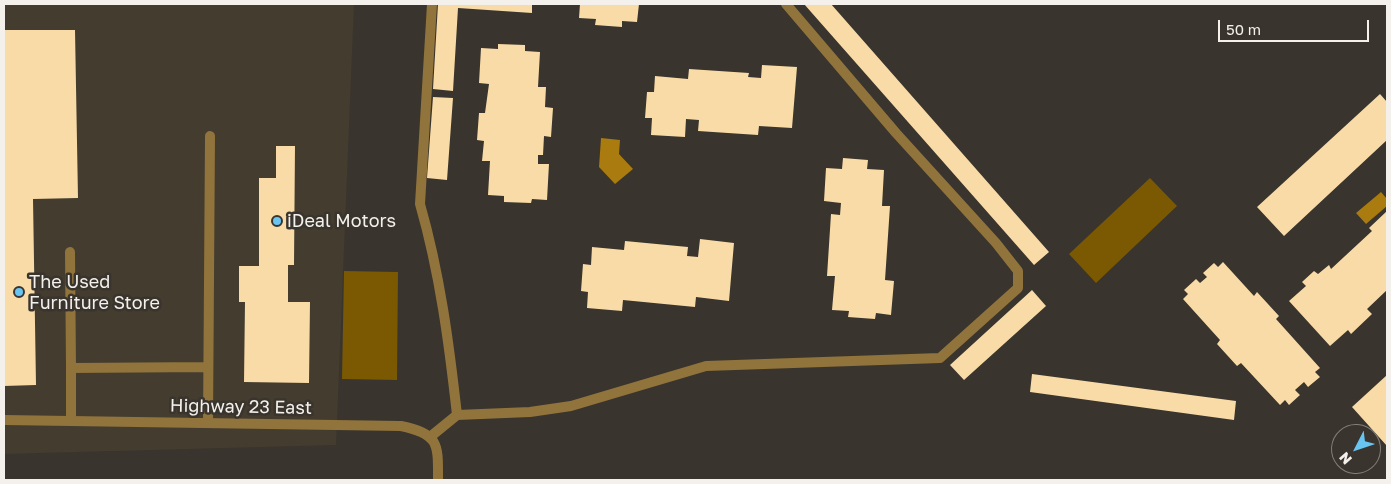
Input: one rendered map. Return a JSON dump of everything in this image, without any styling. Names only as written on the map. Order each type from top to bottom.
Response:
[{"type":"street","points":[[432,4],[420,204],[448,332],[457,414]]},
{"type":"street","points":[[438,480],[438,452],[430,437],[457,414],[530,412],[571,406],[706,366],[940,358],[1018,288],[1018,271],[1002,250],[896,133],[786,4]]},
{"type":"street","points":[[208,423],[210,136]]},
{"type":"street","points":[[70,252],[70,421]]},
{"type":"street","points":[[71,368],[208,367]]},
{"type":"street","name":"Highway 23 East","points":[[4,420],[401,426],[425,433],[430,437]]},
{"type":"shaded area","points":[[4,4],[354,4],[336,445],[4,454]]},
{"type":"shaded area","points":[[601,138],[620,140],[619,154],[633,169],[615,184],[599,167]]},
{"type":"shaded area","points":[[1150,178],[1177,206],[1096,283],[1069,254]]},
{"type":"shaded area","points":[[1381,192],[1387,199],[1387,206],[1366,224],[1356,213]]},
{"type":"shaded area","points":[[344,271],[398,272],[397,380],[342,379]]},
{"type":"building","points":[[438,4],[532,4],[532,13],[458,8],[453,91],[433,89]]},
{"type":"building","points":[[580,4],[639,4],[637,22],[622,21],[622,27],[595,25],[596,19],[579,18]]},
{"type":"building","points":[[804,4],[831,4],[1049,252],[1034,265]]},
{"type":"building","name":"The Used Furniture Store","points":[[4,30],[75,30],[78,198],[33,199],[36,385],[4,386]]},
{"type":"building","points":[[498,44],[525,45],[525,51],[540,52],[538,87],[546,87],[545,107],[553,108],[551,137],[544,136],[543,155],[538,155],[538,164],[549,164],[547,200],[532,199],[531,203],[504,202],[504,196],[488,195],[490,161],[482,161],[484,141],[477,140],[479,113],[485,113],[489,84],[479,83],[481,48],[498,49]]},
{"type":"building","points":[[762,65],[797,67],[792,128],[759,126],[758,135],[698,131],[699,120],[686,119],[685,137],[651,135],[652,118],[645,118],[647,92],[654,92],[655,76],[688,79],[689,69],[749,73],[748,77],[761,78]]},
{"type":"building","points":[[1380,94],[1387,102],[1387,140],[1284,236],[1257,207]]},
{"type":"building","points":[[433,97],[453,98],[447,180],[427,178]]},
{"type":"building","name":"iDeal Motors","points":[[276,146],[295,146],[294,265],[288,265],[288,302],[310,302],[309,383],[244,382],[245,302],[239,302],[239,266],[259,266],[259,178],[276,178]]},
{"type":"building","points":[[843,158],[868,160],[867,169],[884,170],[882,206],[890,206],[885,280],[894,281],[891,315],[876,313],[875,319],[848,317],[849,311],[832,310],[835,276],[827,276],[831,214],[840,215],[841,203],[824,201],[826,168],[842,169]]},
{"type":"building","points":[[1387,211],[1387,290],[1367,309],[1372,314],[1351,334],[1348,330],[1330,346],[1289,301],[1306,286],[1302,282],[1314,271],[1318,274],[1329,265],[1331,269],[1372,231],[1369,228]]},
{"type":"building","points":[[700,239],[734,243],[729,301],[696,297],[695,307],[623,300],[622,311],[587,308],[588,292],[581,291],[583,264],[591,265],[592,247],[624,250],[625,241],[688,247],[687,256],[698,257]]},
{"type":"building","points":[[1223,262],[1254,296],[1257,292],[1279,316],[1276,319],[1320,368],[1315,372],[1320,377],[1308,387],[1304,382],[1295,390],[1300,395],[1289,405],[1285,400],[1280,405],[1241,363],[1237,366],[1217,344],[1220,340],[1183,299],[1188,294],[1184,290],[1196,279],[1200,283],[1207,277],[1203,273],[1214,263],[1218,267]]},
{"type":"building","points":[[1032,290],[1046,306],[964,380],[950,365]]},
{"type":"building","points":[[1032,374],[1236,401],[1234,420],[1030,392]]},
{"type":"building","points":[[1387,375],[1387,446],[1381,439],[1381,424],[1367,424],[1352,407]]},
{"type":"place","name":"iDeal Motors","points":[[277,221]]},
{"type":"place","name":"The Used Furniture Store","points":[[19,292]]}]
